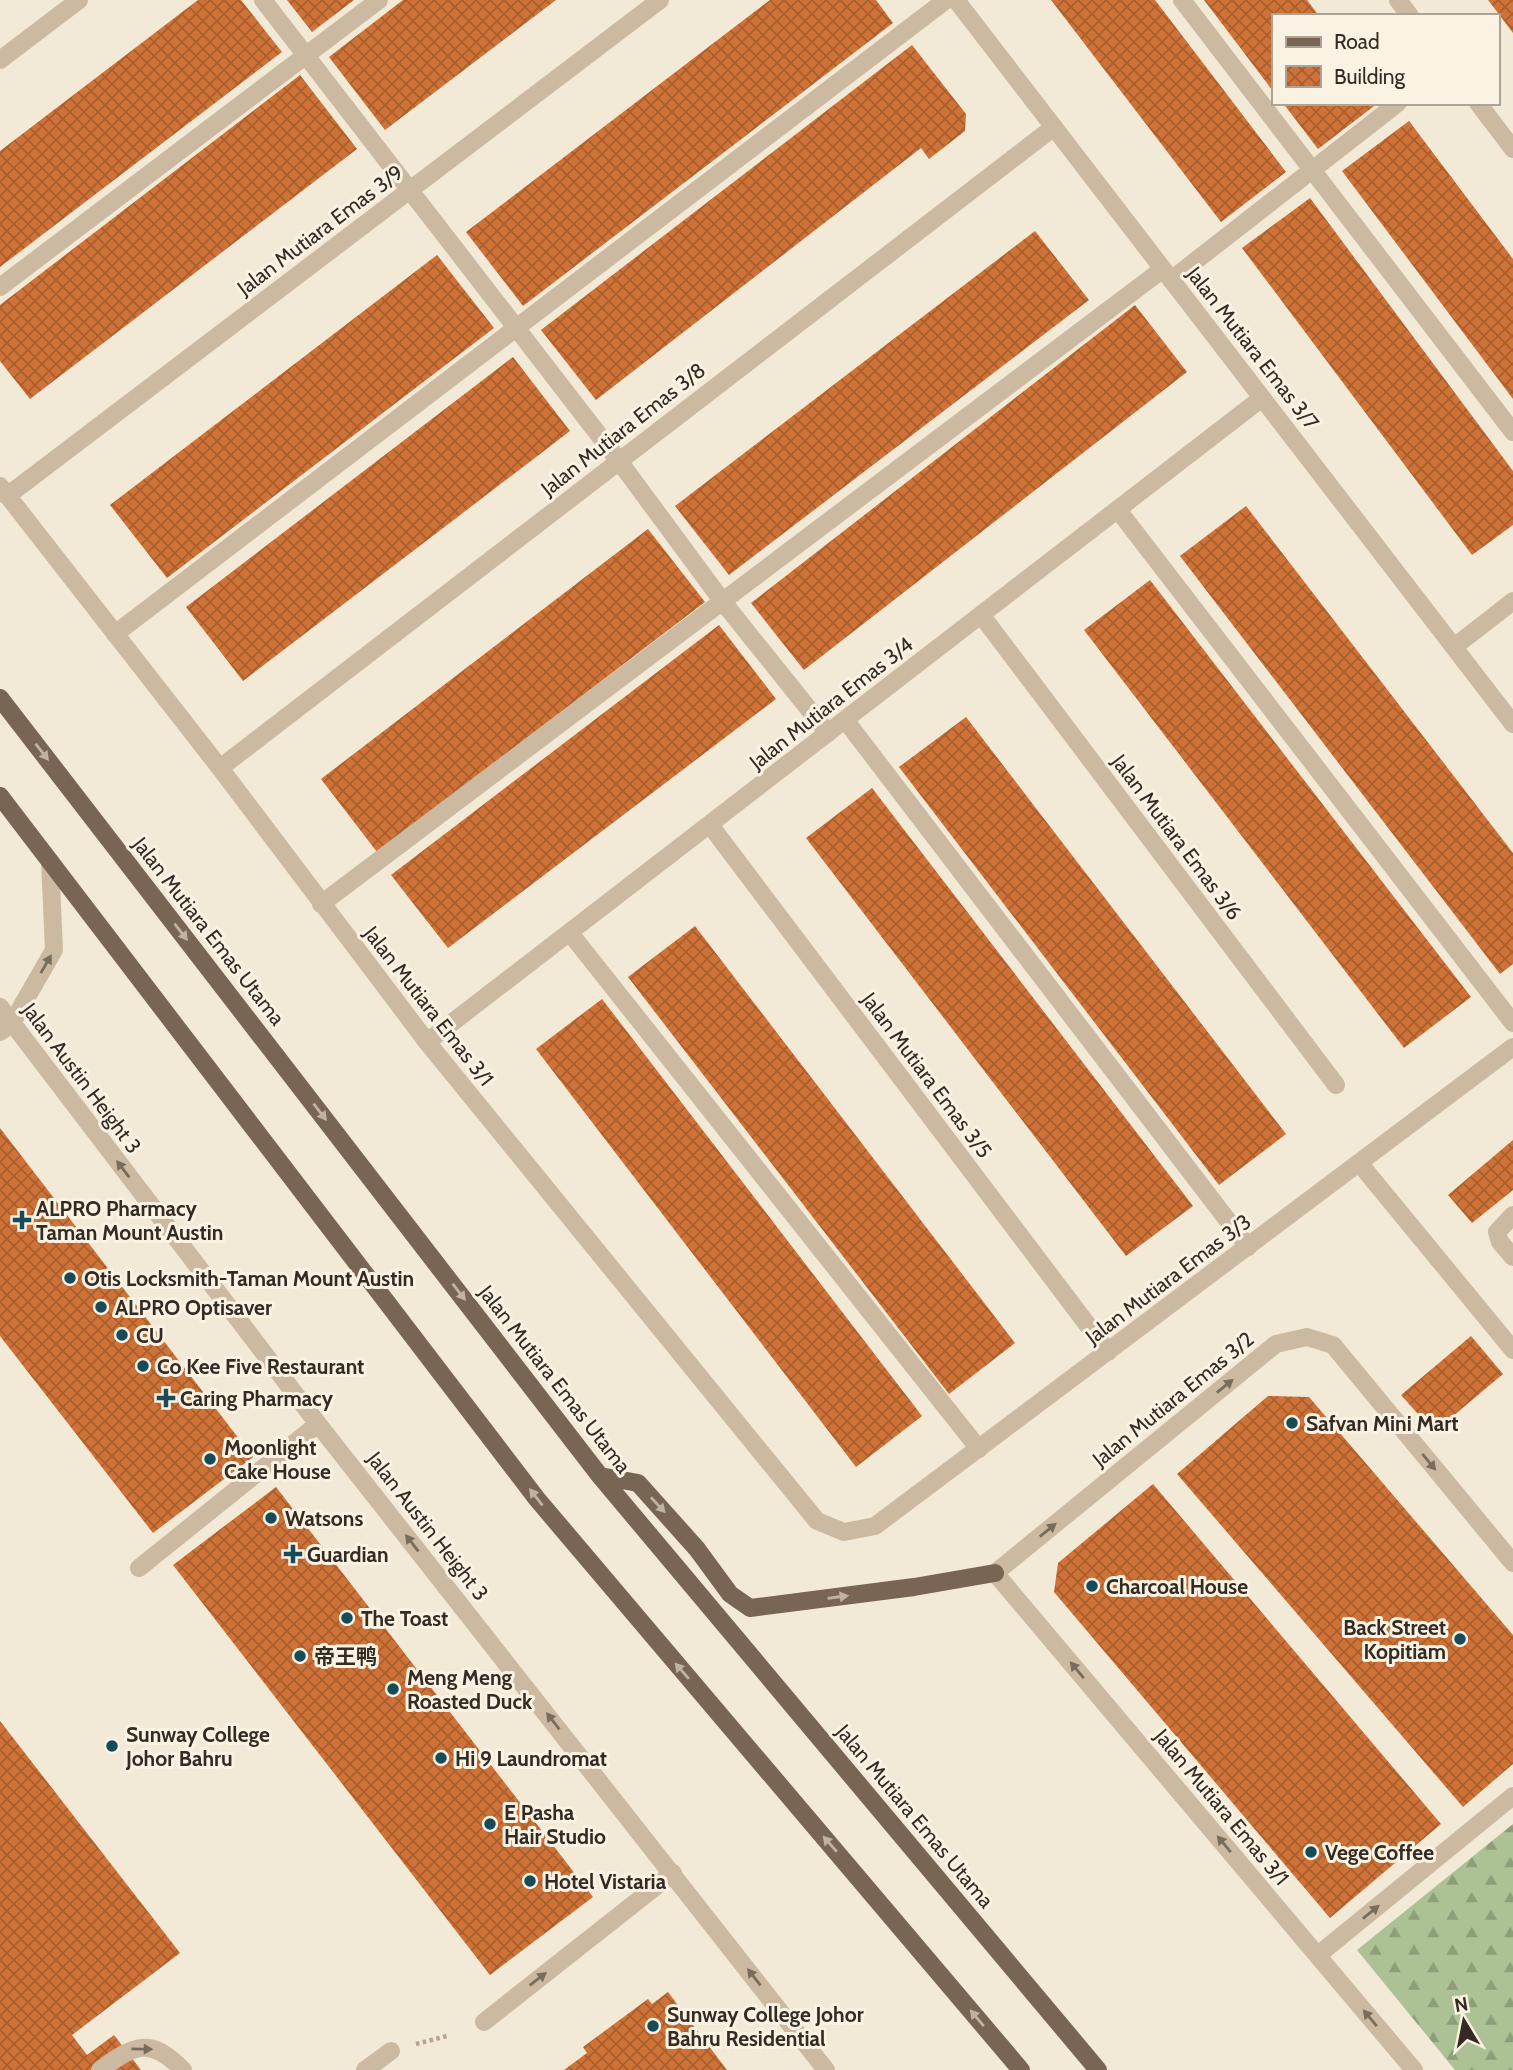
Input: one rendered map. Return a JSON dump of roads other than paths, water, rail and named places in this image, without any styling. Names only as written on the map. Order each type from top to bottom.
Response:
[{"type":"main road","name":"Jalan Mutiara Emas Utama","points":[[0,698],[600,1476],[1098,2070]]},
{"type":"main road","points":[[0,796],[537,1499],[1021,2070]]},
{"type":"main road","points":[[600,1476],[638,1483],[697,1549],[730,1594],[750,1608],[914,1587],[995,1573]]},
{"type":"street","points":[[0,60],[79,0]]},
{"type":"street","points":[[263,0],[408,192],[619,461],[723,602],[828,733]]},
{"type":"street","points":[[0,287],[379,0]]},
{"type":"street","name":"Jalan Mutiara Emas 3/9","points":[[4,491],[408,192],[660,0]]},
{"type":"street","points":[[115,634],[946,0]]},
{"type":"street","name":"Jalan Mutiara Emas 3/7","points":[[956,0],[1513,724]]},
{"type":"street","points":[[1182,0],[1513,432]]},
{"type":"street","points":[[321,904],[723,602],[1395,105]]},
{"type":"street","points":[[1480,105],[1513,149]]},
{"type":"street","name":"Jalan Mutiara Emas 3/8","points":[[220,768],[1054,127]]},
{"type":"street","name":"Jalan Mutiara Emas 3/4","points":[[427,1042],[1262,398]]},
{"type":"street","name":"Jalan Mutiara Emas 3/1","points":[[4,491],[220,768],[427,1042],[817,1521],[844,1532]]},
{"type":"street","points":[[1118,510],[1513,1023]]},
{"type":"street","points":[[1454,647],[1513,601]]},
{"type":"street","name":"Jalan Mutiara Emas 3/6","points":[[982,616],[1336,1085]]},
{"type":"street","points":[[846,721],[1248,1247]]},
{"type":"street","name":"Jalan Mutiara Emas 3/5","points":[[710,825],[1108,1352]]},
{"type":"street","points":[[6,1027],[54,950],[50,861]]},
{"type":"street","points":[[570,933],[979,1449]]},
{"type":"street","name":"Jalan Austin Height 3","points":[[0,1007],[6,1027],[826,2070]]},
{"type":"street","name":"Jalan Mutiara Emas 3/3","points":[[844,1532],[875,1526],[1360,1164],[1513,1046]]},
{"type":"street","points":[[1360,1164],[1513,1350]]},
{"type":"street","points":[[1513,1215],[1497,1232],[1500,1242],[1513,1258]]},
{"type":"street","name":"Jalan Mutiara Emas 3/2","points":[[995,1573],[1276,1344],[1307,1337],[1333,1345],[1513,1563]]},
{"type":"street","points":[[139,1568],[318,1424]]},
{"type":"street","name":"Jalan Mutiara Emas 3/1","points":[[995,1573],[1414,2070]]},
{"type":"street","points":[[1318,1955],[1513,1796]]},
{"type":"street","points":[[484,2021],[673,1873]]},
{"type":"street","points":[[100,2070],[124,2052],[136,2048],[165,2052],[183,2070]]},
{"type":"street","points":[[365,2070],[391,2051]]},
{"type":"place","name":"ALPRO Pharmacy Taman Mount Austin","points":[[22,1220]]},
{"type":"place","name":"Otis Locksmith-Taman Mount Austin","points":[[70,1278]]},
{"type":"place","name":"ALPRO Optisaver","points":[[101,1307]]},
{"type":"place","name":"CU","points":[[122,1335]]},
{"type":"place","name":"Co Kee Five Restaurant","points":[[143,1366]]},
{"type":"place","name":"Caring Pharmacy","points":[[166,1398]]},
{"type":"place","name":"Safvan Mini Mart","points":[[1292,1423]]},
{"type":"place","name":"Moonlight Cake House","points":[[210,1459]]},
{"type":"place","name":"Watsons","points":[[271,1518]]},
{"type":"place","name":"Guardian","points":[[293,1554]]},
{"type":"place","name":"Charcoal House","points":[[1092,1586]]},
{"type":"place","name":"The Toast","points":[[347,1618]]},
{"type":"place","name":"Back Street Kopitiam","points":[[1460,1639]]},
{"type":"place","name":"帝王鸭","points":[[300,1656]]},
{"type":"place","name":"Meng Meng Roasted Duck","points":[[393,1689]]},
{"type":"place","name":"Sunway College Johor Bahru","points":[[112,1746]]},
{"type":"place","name":"Hi 9 Laundromat","points":[[441,1758]]},
{"type":"place","name":"E Pasha Hair Studio","points":[[490,1824]]},
{"type":"place","name":"Vege Coffee","points":[[1311,1852]]},
{"type":"place","name":"Hotel Vistaria","points":[[530,1881]]},
{"type":"place","name":"Sunway College Johor Bahru Residential","points":[[653,2026]]}]
